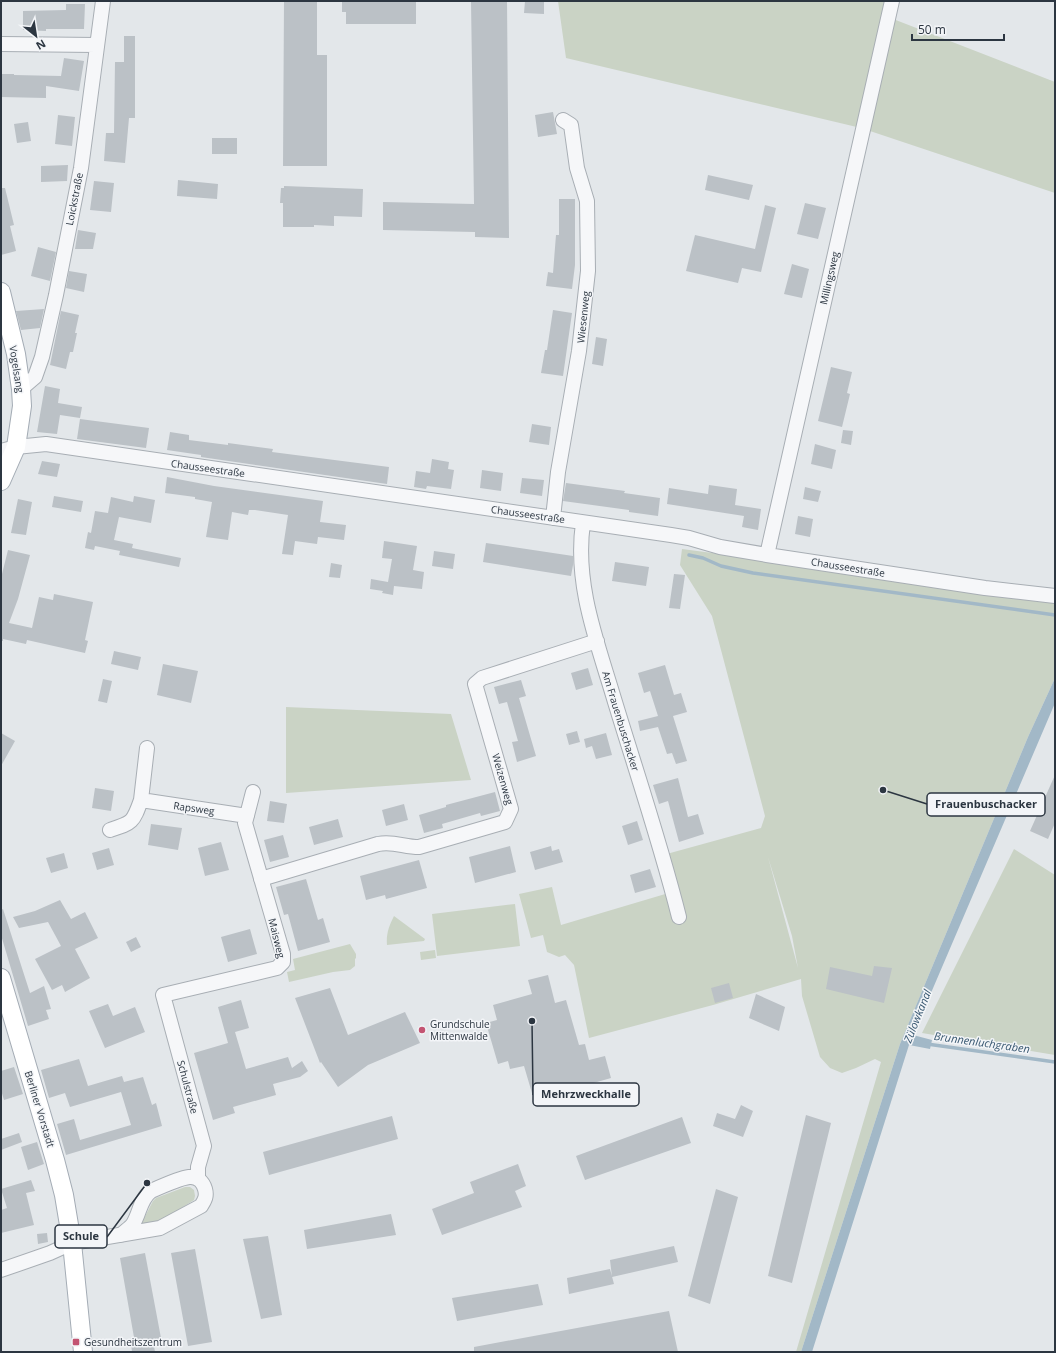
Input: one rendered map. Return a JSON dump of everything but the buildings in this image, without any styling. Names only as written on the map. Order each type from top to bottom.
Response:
[{"type":"main road","name":"Vogelsang","points":[[1,292],[16,354],[22,389],[22,406],[8,449]]},
{"type":"main road","points":[[1,481],[8,449]]},
{"type":"main road","name":"Berliner Vorstadt","points":[[1,978],[55,1160],[68,1214],[84,1352]]},
{"type":"street","name":"Loickstraße","points":[[22,389],[35,377],[42,357],[56,295],[80,168],[103,1]]},
{"type":"street","name":"Millingsweg","points":[[767,555],[892,1]]},
{"type":"street","points":[[1,44],[96,45]]},
{"type":"street","name":"Wiesenweg","points":[[553,518],[558,472],[579,351],[588,271],[587,201],[577,168],[571,125],[563,120]]},
{"type":"street","name":"Chausseestraße","points":[[8,449],[46,444],[690,538],[720,547],[767,555],[985,588],[1055,596]]},
{"type":"street","name":"Am Frauenbuschacker","points":[[583,522],[580,542],[580,558],[584,593],[589,618],[679,917]]},
{"type":"street","name":"Weizenweg","points":[[261,879],[378,844],[396,843],[407,847],[419,847],[505,822],[511,809],[475,684],[482,678],[597,642]]},
{"type":"street","points":[[110,830],[126,825],[135,817],[140,800],[147,748]]},
{"type":"street","name":"Maisweg","points":[[163,995],[277,968],[283,962],[283,954],[245,823],[253,792]]},
{"type":"street","name":"Rapsweg","points":[[140,800],[247,816]]},
{"type":"street","name":"Schulstraße","points":[[1,1270],[50,1253],[72,1243],[160,1228],[201,1206],[205,1200],[206,1193],[204,1185],[198,1179],[198,1167],[204,1146],[163,995]]},
{"type":"street","points":[[121,1235],[133,1224],[143,1200],[151,1191],[190,1177],[198,1179]]},
{"type":"green space","points":[[558,1],[892,1],[888,17],[1055,82],[1055,193],[861,128],[566,58]]},
{"type":"green space","points":[[682,549],[813,566],[938,588],[1055,603],[1055,678],[1028,737],[900,1044],[801,1352],[796,1352],[881,1062],[875,1059],[842,1073],[830,1068],[820,1057],[802,996],[801,979],[713,1005],[589,1038],[574,965],[565,955],[559,957],[547,952],[543,935],[531,938],[519,894],[552,887],[561,925],[672,892],[663,855],[761,828],[765,816],[712,616],[680,565]],"holes":[[[768,857],[792,936],[798,968]]]},
{"type":"green space","points":[[286,707],[451,714],[471,780],[286,793]]},
{"type":"green space","points":[[1014,849],[1055,875],[1055,1055],[922,1033]]},
{"type":"green space","points":[[515,904],[520,946],[437,956],[432,914]]},
{"type":"green space","points":[[394,916],[425,939],[424,941],[387,945],[388,930]]},
{"type":"green space","points":[[350,944],[356,954],[356,958],[355,966],[350,970],[333,972],[289,982],[287,972],[295,970],[293,959]]},
{"type":"green space","points":[[435,950],[436,958],[421,960],[420,952]]},
{"type":"green space","points":[[185,1187],[190,1187],[194,1190],[194,1200],[158,1223],[141,1224],[156,1198]]},
{"type":"water","name":"Zülowkanal","points":[[1055,678],[1055,703],[913,1035],[932,1040],[930,1049],[909,1045],[812,1352],[801,1352],[900,1044],[1028,737]]},
{"type":"waterway","points":[[689,555],[703,558],[721,566],[753,573],[1055,615]]},
{"type":"waterway","name":"Brunnenluchgraben","points":[[927,1044],[1055,1062]]},
{"type":"place","name":"Frauenbuschacker","points":[[883,790]]},
{"type":"place","name":"Mehrzweckhalle","points":[[532,1021]]},
{"type":"place","name":"Grundschule Mittenwalde","points":[[422,1030]]},
{"type":"place","name":"Schule","points":[[147,1183]]},
{"type":"place","name":"Gesundheitszentrum","points":[[76,1342]]}]
